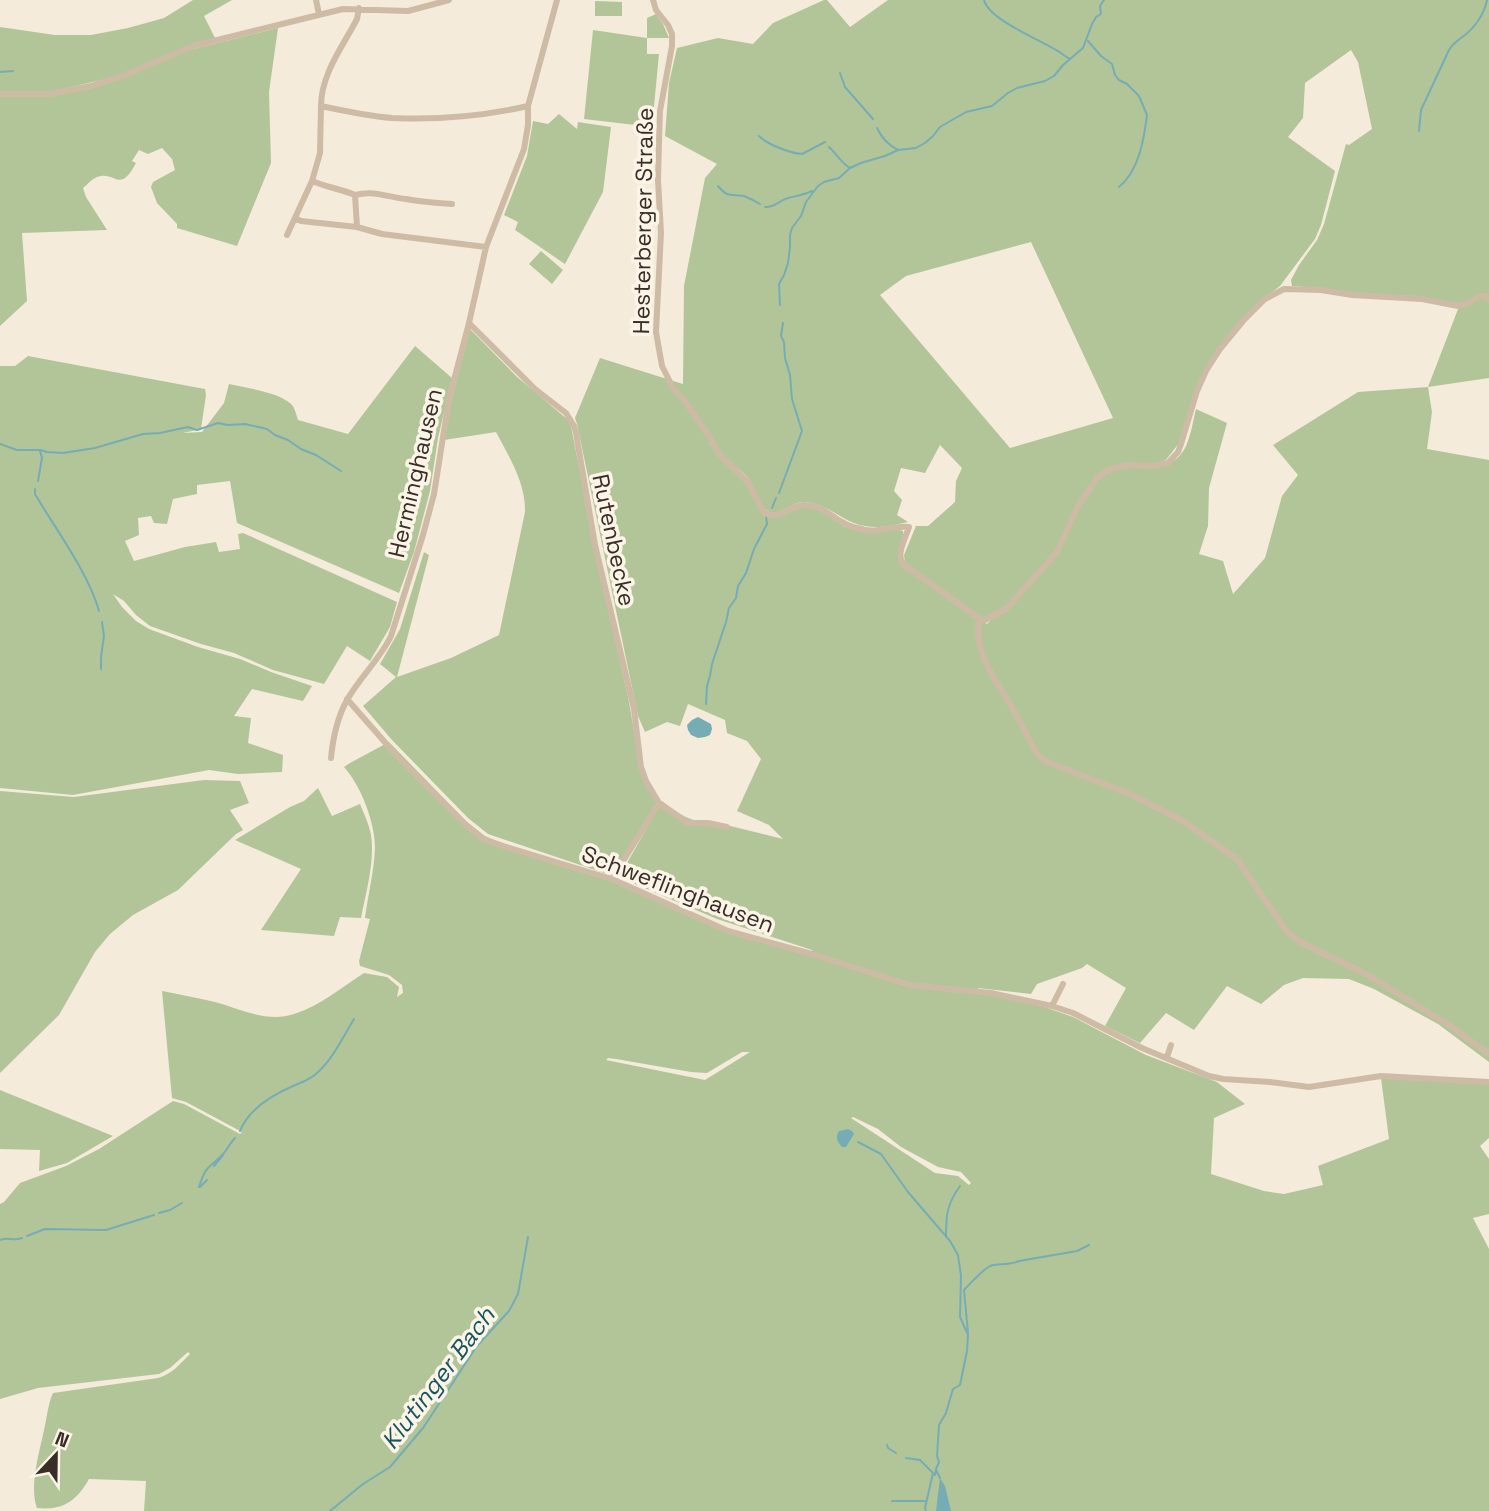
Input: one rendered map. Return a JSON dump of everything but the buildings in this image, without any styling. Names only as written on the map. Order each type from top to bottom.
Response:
[{"type":"street","points":[[316,0],[319,14]]},
{"type":"street","points":[[0,94],[50,94],[90,86],[125,75],[193,46],[319,14],[359,8],[408,11],[449,0]]},
{"type":"street","name":"Herminghausen","points":[[331,758],[335,729],[347,699],[383,649],[393,630],[423,535],[433,494],[449,399],[486,247],[522,156],[528,125],[528,106],[557,0]]},
{"type":"street","name":"Hesterberger Straße","points":[[653,0],[656,10],[672,34],[660,111],[658,180],[661,233],[656,332],[662,366],[673,388],[703,427],[719,454],[748,482],[764,513],[769,516],[780,515],[800,505],[808,505],[819,507],[847,525],[870,531],[909,527],[900,552],[903,564],[980,619]]},
{"type":"street","points":[[287,235],[312,181],[320,153],[323,87],[357,19],[359,8]]},
{"type":"street","points":[[321,106],[394,118],[481,115],[528,106]]},
{"type":"street","points":[[312,181],[355,195],[367,192],[407,200],[452,204]]},
{"type":"street","points":[[355,195],[357,228]]},
{"type":"street","points":[[295,218],[382,234],[486,247]]},
{"type":"street","points":[[1489,299],[1480,296],[1458,306],[1422,299],[1283,289],[1265,299],[1243,321],[1206,370],[1178,452],[1168,463],[1155,466],[1128,465],[1111,469],[1097,478],[1078,506],[1057,552],[1007,608],[985,620],[980,619],[978,626],[979,644],[989,670],[1038,755],[1074,774],[1132,795],[1183,821],[1237,859],[1287,932],[1302,943],[1366,974],[1449,1024],[1489,1054]]},
{"type":"street","name":"Rutenbecke","points":[[469,323],[535,389],[566,413],[574,426],[595,545],[634,709],[641,767],[646,781],[659,803],[688,823],[727,827]]},
{"type":"street","name":"Schweflinghausen","points":[[347,699],[397,755],[481,838],[612,879],[728,930],[876,975],[910,985],[991,993],[1052,1006],[1082,1017],[1142,1048],[1167,1057]]},
{"type":"street","points":[[612,879],[659,803]]},
{"type":"street","points":[[1052,1006],[1063,984]]},
{"type":"street","points":[[1171,1045],[1167,1057],[1209,1076],[1223,1079],[1308,1087],[1381,1076],[1489,1082]]},
{"type":"green space","points":[[193,0],[232,0],[204,16],[215,38],[115,77],[49,92],[0,91],[0,27],[55,35],[91,35],[164,18]]},
{"type":"green space","points":[[824,0],[827,0],[850,27],[888,0],[1489,0],[1489,378],[1428,387],[1432,412],[1427,449],[1489,460],[1489,1053],[1453,1026],[1391,988],[1381,983],[1379,985],[1448,1026],[1489,1057],[1489,1062],[1438,1024],[1374,989],[1349,979],[1303,978],[1284,985],[1261,1004],[1227,986],[1194,1030],[1166,1013],[1140,1043],[1105,1026],[1126,988],[1087,964],[1037,984],[1031,994],[978,988],[977,992],[1039,1005],[1073,1017],[1146,1055],[1217,1082],[1245,1104],[1214,1118],[1211,1174],[1264,1191],[1284,1194],[1323,1185],[1318,1166],[1389,1139],[1381,1078],[1489,1084],[1489,1138],[1480,1146],[1489,1159],[1489,1214],[1473,1218],[1489,1249],[1489,1511],[144,1511],[146,1481],[89,1479],[80,1493],[62,1506],[37,1508],[35,1476],[53,1393],[158,1378],[171,1372],[190,1354],[188,1352],[159,1374],[38,1388],[0,1399],[0,1204],[20,1183],[66,1166],[99,1149],[173,1101],[184,1104],[240,1134],[242,1132],[186,1102],[172,1098],[162,991],[274,1017],[294,1014],[313,1006],[364,973],[387,977],[399,987],[397,997],[403,993],[402,985],[389,975],[360,966],[370,919],[365,918],[375,848],[370,816],[361,794],[344,767],[389,742],[467,822],[493,840],[616,879],[727,928],[812,953],[812,950],[717,919],[619,877],[662,801],[692,819],[783,839],[769,825],[737,811],[761,759],[747,741],[727,733],[725,720],[688,704],[680,726],[667,722],[645,732],[638,716],[575,418],[600,358],[683,384],[684,286],[705,178],[717,164],[665,136],[669,83],[677,48],[718,38],[753,44],[773,23]],"holes":[[[1351,50],[1358,62],[1372,129],[1349,145],[1346,144],[1324,224],[1291,280],[1292,286],[1353,294],[1421,297],[1460,304],[1428,387],[1358,392],[1273,445],[1298,475],[1282,496],[1265,558],[1233,594],[1223,561],[1199,554],[1208,526],[1209,488],[1227,423],[1196,409],[1188,442],[1178,458],[1157,467],[1119,468],[1096,480],[1084,496],[1064,542],[1052,561],[1009,608],[987,624],[901,566],[898,557],[903,531],[897,529],[870,533],[845,527],[819,509],[802,507],[770,517],[761,512],[747,482],[710,444],[704,425],[720,453],[748,478],[766,510],[774,513],[797,503],[810,502],[849,521],[870,527],[908,522],[897,515],[902,500],[894,491],[901,468],[925,473],[940,445],[962,468],[956,481],[955,502],[928,526],[916,526],[904,555],[905,564],[980,617],[987,617],[1007,606],[1057,551],[1077,507],[1096,477],[1110,468],[1128,464],[1155,464],[1166,460],[1179,443],[1196,389],[1204,370],[1218,349],[1242,320],[1280,286],[1315,239],[1335,171],[1288,137],[1303,118],[1305,83]],[[1031,242],[1113,418],[1010,448],[880,295],[906,276]],[[742,1052],[750,1052],[705,1080],[606,1060],[616,1059],[707,1073]],[[851,1118],[878,1129],[901,1147],[938,1167],[961,1172],[971,1183],[969,1185],[958,1176],[935,1173]]]},
{"type":"green space","points":[[595,1],[622,2],[622,16],[595,16]]},
{"type":"green space","points":[[656,14],[669,38],[647,38],[647,18]]},
{"type":"green space","points":[[278,28],[269,92],[271,163],[237,246],[177,228],[177,224],[157,203],[151,187],[153,182],[175,170],[172,159],[162,148],[148,154],[139,150],[132,161],[136,163],[125,178],[121,180],[109,176],[97,177],[83,188],[107,230],[22,233],[27,301],[0,326],[0,97],[81,90],[189,50]]},
{"type":"green space","points":[[593,30],[647,38],[647,54],[659,54],[652,127],[584,119]]},
{"type":"green space","points":[[559,114],[577,129],[578,122],[611,127],[603,192],[565,264],[515,230],[518,222],[504,215],[527,156],[533,121],[548,124]]},
{"type":"green space","points":[[541,251],[563,270],[552,284],[529,264]]},
{"type":"green space","points":[[470,329],[517,377],[567,419],[571,426],[637,746],[645,774],[660,799],[640,836],[610,875],[488,834],[468,818],[363,706],[396,677],[380,664],[400,629],[424,552],[429,555],[397,677],[451,658],[499,635],[525,501],[516,470],[496,432],[444,440]]},
{"type":"green space","points":[[415,346],[452,378],[438,438],[430,491],[414,552],[399,593],[237,523],[230,481],[197,485],[197,494],[173,499],[167,524],[154,523],[151,516],[138,518],[139,535],[125,541],[134,561],[185,547],[216,542],[219,552],[240,549],[238,534],[243,533],[397,602],[390,627],[370,661],[347,646],[324,684],[273,670],[234,653],[150,626],[113,594],[136,621],[149,629],[312,686],[303,701],[252,689],[234,716],[251,718],[248,743],[283,755],[282,772],[238,774],[209,770],[73,795],[0,788],[0,366],[15,366],[28,356],[205,389],[201,429],[183,433],[202,432],[224,403],[229,384],[279,396],[292,406],[298,420],[348,434]]},
{"type":"green space","points":[[204,780],[240,781],[249,803],[230,810],[243,830],[178,890],[133,915],[110,934],[95,952],[59,1015],[0,1073],[0,791],[74,797]]},
{"type":"green space","points":[[318,788],[332,816],[360,804],[369,827],[371,866],[361,918],[340,917],[334,936],[261,930],[301,869],[235,840],[304,801]]},
{"type":"green space","points":[[0,1090],[113,1136],[67,1163],[39,1171],[40,1150],[0,1149]]},
{"type":"water","points":[[698,717],[711,724],[710,735],[698,738],[691,735],[687,725]]},
{"type":"water","points":[[848,1129],[854,1134],[846,1147],[842,1147],[837,1139],[838,1133]]},
{"type":"water","points":[[940,1478],[945,1486],[951,1511],[936,1511]]},
{"type":"waterway","points":[[984,0],[1004,22],[1070,59]]},
{"type":"waterway","points":[[780,305],[779,284],[788,263],[792,228],[818,186],[839,178],[861,163],[898,150],[916,148],[925,143],[940,127],[966,112],[992,106],[1017,88],[1054,76],[1083,48],[1092,24],[1101,14],[1100,6],[1104,0]]},
{"type":"waterway","points":[[1419,131],[1421,110],[1449,50],[1478,21],[1487,0]]},
{"type":"waterway","points":[[1088,41],[1112,64],[1119,80],[1139,96],[1147,115],[1136,164],[1119,187]]},
{"type":"waterway","points":[[0,72],[13,71]]},
{"type":"waterway","points":[[840,73],[845,87],[873,119]]},
{"type":"waterway","points":[[877,128],[885,140],[898,150]]},
{"type":"waterway","points":[[759,136],[779,148],[802,154],[825,142]]},
{"type":"waterway","points":[[829,147],[850,168]]},
{"type":"waterway","points":[[718,186],[727,194],[744,196],[760,204]]},
{"type":"waterway","points":[[765,207],[812,191]]},
{"type":"waterway","points":[[779,493],[802,431],[792,399],[790,375],[781,336],[783,323]]},
{"type":"waterway","points":[[0,444],[17,450],[63,453],[95,448],[143,434],[188,427],[197,430],[218,423],[245,424],[267,429],[341,471]]},
{"type":"waterway","points":[[38,481],[42,458],[40,451]]},
{"type":"waterway","points":[[35,489],[35,494],[87,581],[99,611]]},
{"type":"waterway","points":[[772,508],[776,498]]},
{"type":"waterway","points":[[706,704],[712,664],[729,608],[736,598],[738,586],[767,524],[766,516]]},
{"type":"waterway","points":[[101,669],[104,636],[102,622]]},
{"type":"waterway","points":[[240,1131],[249,1116],[262,1104],[309,1079],[323,1067],[354,1019]]},
{"type":"waterway","points":[[199,1187],[206,1170],[235,1138]]},
{"type":"waterway","points":[[858,1142],[881,1154],[908,1192],[950,1241],[958,1255],[961,1276],[960,1317],[968,1335],[967,1351],[960,1385],[953,1389],[946,1413],[939,1425],[939,1462],[935,1475],[933,1473],[926,1511]]},
{"type":"waterway","points":[[214,1166],[223,1155]]},
{"type":"waterway","points":[[200,1187],[207,1180]]},
{"type":"waterway","points":[[946,1236],[948,1210],[960,1186]]},
{"type":"waterway","points":[[159,1213],[182,1203]]},
{"type":"waterway","points":[[27,1236],[45,1229],[106,1230],[154,1215]]},
{"type":"waterway","name":"Klutinger Bach","points":[[330,1511],[363,1484],[390,1467],[423,1428],[477,1346],[509,1311],[518,1294],[528,1237]]},
{"type":"waterway","points":[[0,1240],[22,1238]]},
{"type":"waterway","points":[[968,1333],[964,1290],[987,1268],[1077,1251],[1089,1245]]},
{"type":"waterway","points":[[887,1445],[896,1453]]},
{"type":"waterway","points":[[906,1458],[920,1460],[933,1473]]},
{"type":"waterway","points":[[936,1470],[940,1478]]},
{"type":"waterway","points":[[892,1501],[926,1501]]}]
